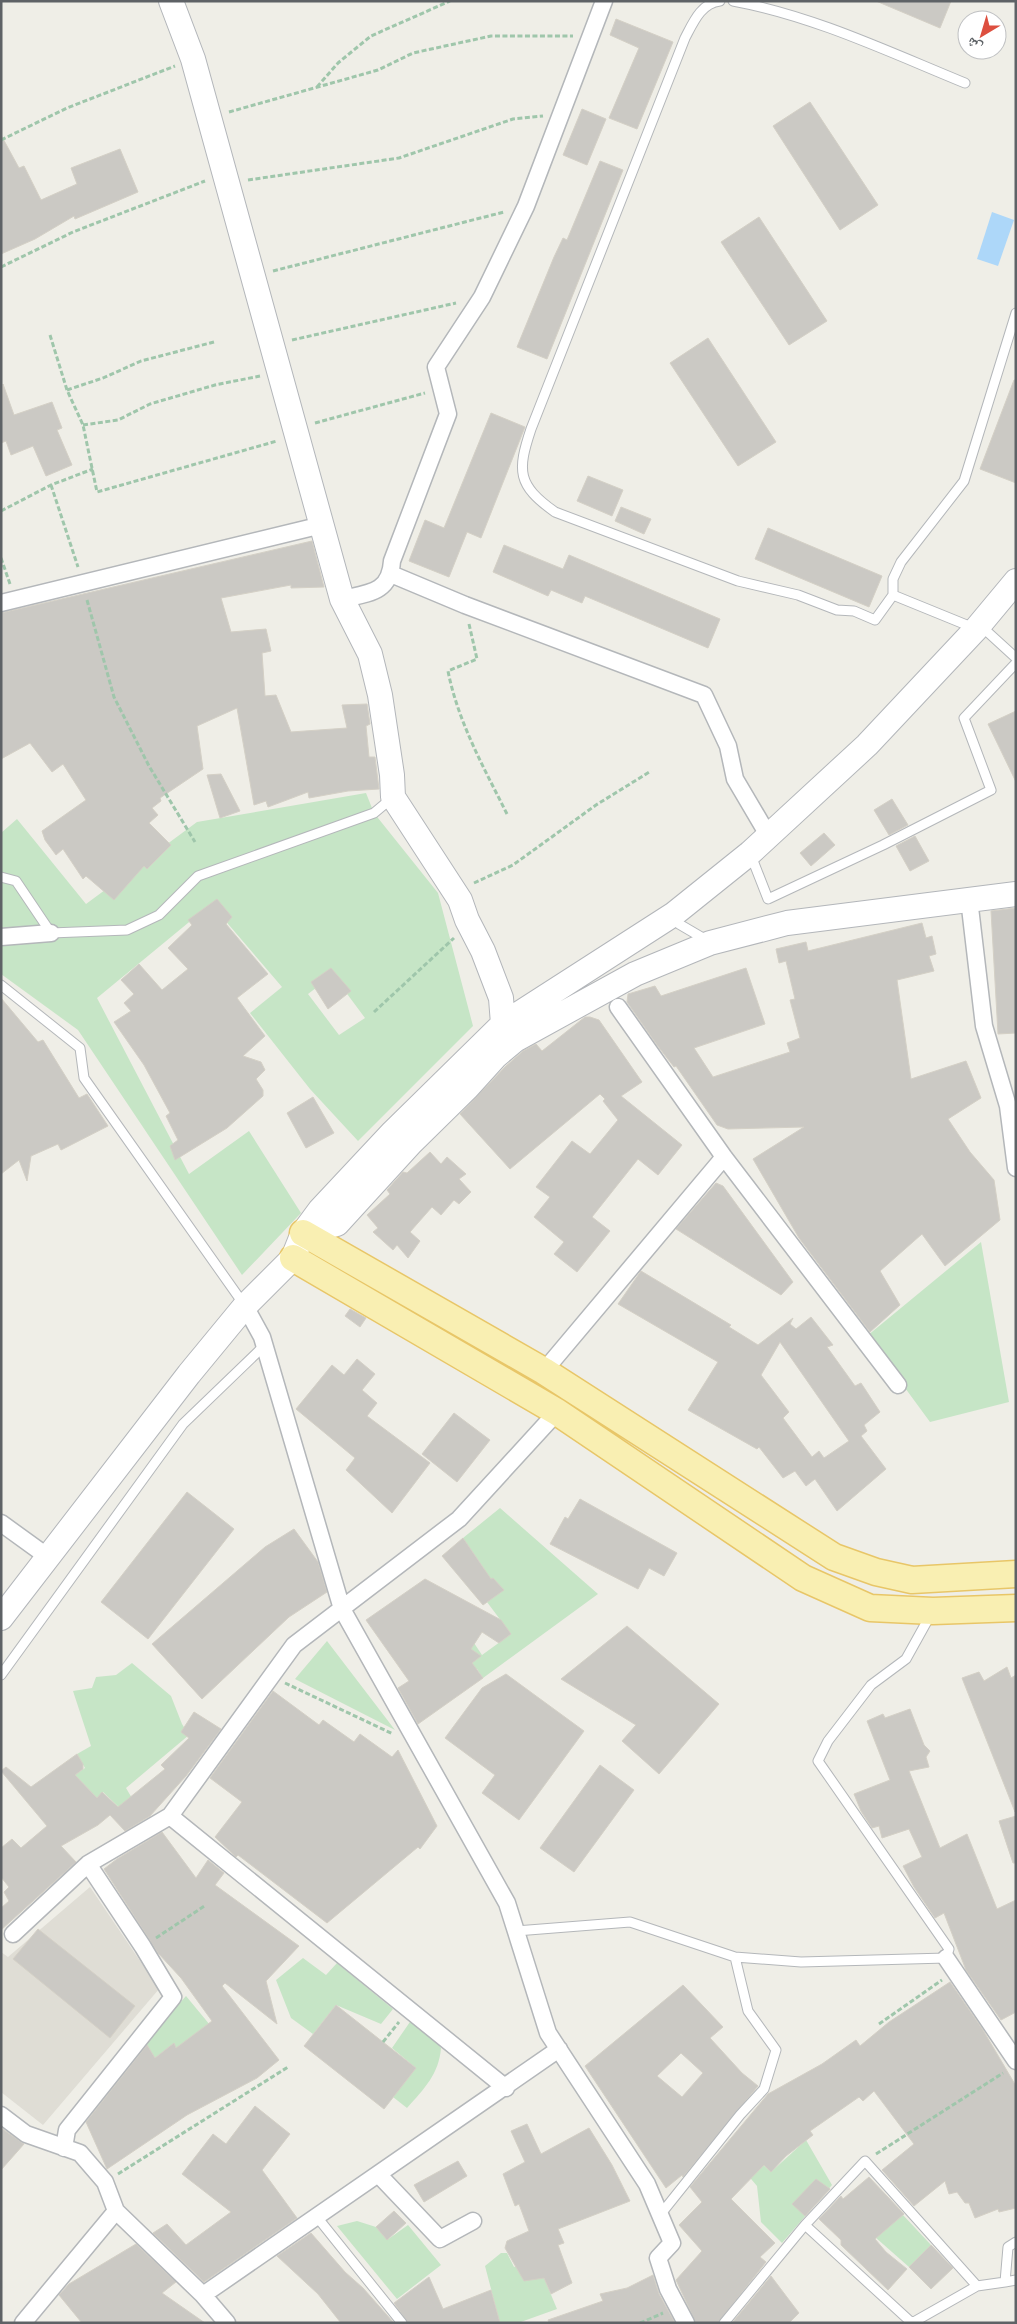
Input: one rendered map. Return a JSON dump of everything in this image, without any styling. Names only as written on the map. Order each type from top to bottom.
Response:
[{"type":"main road","points":[[171,1],[193,59],[342,599],[370,654],[380,695],[392,775],[393,797],[455,892],[483,951],[501,998],[506,1034]]},
{"type":"main road","points":[[303,1233],[337,1224],[506,1034],[674,914],[750,853],[867,745],[978,627],[1016,581]]},
{"type":"main road","points":[[506,1034],[635,974],[710,943],[787,923],[1016,894]]},
{"type":"main road","points":[[1,1618],[189,1374],[245,1306],[292,1258],[303,1233]]},
{"type":"main road","points":[[303,1233],[544,1371],[834,1557],[876,1572],[912,1580],[1016,1574]]},
{"type":"main road","points":[[292,1258],[557,1412],[803,1578],[870,1608],[933,1611],[1016,1608]]},
{"type":"street","points":[[342,599],[378,590],[391,574],[392,561],[448,414],[436,367],[482,297],[526,206],[604,1]]},
{"type":"street","points":[[8,601],[322,525]]},
{"type":"street","points":[[391,574],[465,605],[704,695],[728,746],[735,780],[768,835]]},
{"type":"street","points":[[969,899],[984,1026],[1012,1106],[1016,1168]]},
{"type":"street","points":[[1,937],[52,933]]},
{"type":"street","points":[[618,1007],[724,1157],[898,1386]]},
{"type":"street","points":[[544,1371],[724,1157]]},
{"type":"street","points":[[245,1306],[265,1345],[342,1609],[507,1903],[548,2033],[646,2184],[672,2243],[658,2258],[668,2289],[686,2323]]},
{"type":"street","points":[[13,1934],[88,1864],[170,1816],[294,1645],[458,1519],[557,1412]]},
{"type":"street","points":[[1,1523],[48,1557]]},
{"type":"street","points":[[170,1816],[410,2008],[506,2088]]},
{"type":"street","points":[[64,2148],[67,2130],[173,1997],[143,1946],[88,1864]]},
{"type":"street","points":[[951,1964],[1012,2066]]},
{"type":"street","points":[[203,2295],[506,2088],[559,2049]]},
{"type":"street","points":[[1,2114],[26,2134],[80,2154],[105,2182],[116,2211],[203,2295],[227,2323]]},
{"type":"street","points":[[378,2174],[440,2239],[473,2221]]},
{"type":"street","points":[[23,2323],[116,2211]]},
{"type":"lane","points":[[720,1],[705,8],[695,19],[685,38],[531,429],[521,458],[522,476],[540,502],[555,512],[738,581],[798,595],[838,610],[854,611],[875,620],[893,595],[893,579],[901,562],[964,482],[1012,336],[1016,314]]},
{"type":"lane","points":[[733,1],[773,9],[857,39],[965,83]]},
{"type":"lane","points":[[893,595],[978,627],[1016,658]]},
{"type":"lane","points":[[750,853],[768,899],[883,845],[991,790],[964,718],[1016,663]]},
{"type":"lane","points":[[1,877],[16,881],[52,933],[127,930],[159,915],[198,876],[374,813],[393,797]]},
{"type":"lane","points":[[674,914],[679,924],[710,943]]},
{"type":"lane","points":[[1,985],[80,1048],[84,1078],[245,1306]]},
{"type":"lane","points":[[1,1675],[183,1424],[265,1345]]},
{"type":"lane","points":[[516,1931],[630,1922],[735,1957],[801,1962],[951,1964],[949,1949],[818,1760],[828,1741],[871,1685],[906,1659],[933,1611]]},
{"type":"lane","points":[[660,2215],[740,2115],[764,2089],[776,2050],[748,2010],[735,1957]]},
{"type":"lane","points":[[724,2323],[805,2225],[865,2161],[977,2286]]},
{"type":"lane","points":[[317,2217],[402,2323]]},
{"type":"lane","points":[[805,2225],[912,2323],[977,2286],[1016,2280]]},
{"type":"lane","points":[[1005,2282],[1008,2246],[1016,2242]]},
{"type":"path","points":[[316,88],[338,63],[371,36],[450,1]]},
{"type":"path","points":[[209,118],[378,70],[413,53],[491,36],[583,36],[590,38]]},
{"type":"path","points":[[1,140],[67,108],[193,59]]},
{"type":"path","points":[[1,267],[73,232],[226,180],[399,158],[513,118],[560,116]]},
{"type":"path","points":[[253,276],[526,206]]},
{"type":"path","points":[[272,345],[482,297]]},
{"type":"path","points":[[50,335],[67,390],[83,425],[97,492],[442,388]]},
{"type":"path","points":[[67,390],[103,378],[141,361],[214,342]]},
{"type":"path","points":[[83,425],[118,420],[150,404],[214,385],[280,373]]},
{"type":"path","points":[[1,511],[51,485],[93,469]]},
{"type":"path","points":[[51,485],[82,582],[114,697],[149,766],[195,842]]},
{"type":"path","points":[[1,558],[8,601]]},
{"type":"path","points":[[465,605],[477,659],[448,671],[454,701],[507,814]]},
{"type":"path","points":[[455,892],[513,865],[596,805],[651,770]]},
{"type":"path","points":[[374,1012],[469,924]]},
{"type":"path","points":[[271,1677],[418,1746]]},
{"type":"path","points":[[143,1946],[206,1905]]},
{"type":"path","points":[[879,2024],[951,1964]]},
{"type":"path","points":[[383,2042],[410,2008]]},
{"type":"path","points":[[865,2161],[1012,2066]]},
{"type":"path","points":[[105,2182],[288,2067]]},
{"type":"path","points":[[640,2323],[677,2306]]},
{"type":"shaded area","points":[[90,1887],[159,1989],[43,2125],[1,2092],[1,1952],[8,1957]]},
{"type":"green space","points":[[366,793],[374,813],[438,893],[473,1026],[358,1141],[310,1089],[250,1013],[282,987],[211,904],[97,998],[189,1174],[249,1131],[301,1213],[242,1275],[78,1030],[1,974],[1,833],[17,819],[86,904],[197,822]],"holes":[[[333,975],[365,1018],[339,1035],[308,994]]]},
{"type":"green space","points":[[981,1242],[1009,1402],[930,1422],[867,1336]]},
{"type":"green space","points":[[500,1508],[598,1594],[483,1678],[477,1669],[465,1678],[470,1637],[482,1655],[511,1634],[487,1602],[503,1589],[493,1578],[474,1594],[467,1586],[485,1570],[463,1538]]},
{"type":"green space","points":[[327,1641],[395,1730],[295,1679]]},
{"type":"green space","points":[[132,1663],[171,1696],[182,1724],[189,1735],[126,1788],[136,1805],[126,1814],[103,1792],[97,1798],[75,1775],[85,1768],[77,1754],[91,1746],[73,1691],[92,1688],[96,1677],[116,1675]]},
{"type":"green space","points":[[303,1958],[326,1975],[337,1963],[393,2009],[381,2024],[336,2005],[313,2034],[291,2018],[276,1980]]},
{"type":"green space","points":[[186,1996],[229,2048],[176,2048],[174,2043],[155,2058],[145,2042]]},
{"type":"green space","points":[[412,2019],[432,2035],[441,2048],[437,2066],[430,2081],[407,2108],[393,2097],[416,2068],[392,2048]]},
{"type":"green space","points":[[806,2140],[832,2185],[782,2243],[761,2222],[757,2186],[746,2173],[760,2162],[771,2172]]},
{"type":"green space","points":[[903,2215],[931,2245],[909,2267],[875,2237]]},
{"type":"green space","points":[[357,2221],[376,2227],[387,2240],[408,2225],[441,2265],[397,2299],[337,2226]]},
{"type":"green space","points":[[501,2253],[507,2253],[514,2267],[517,2266],[544,2278],[557,2309],[518,2323],[500,2323],[485,2266]]},
{"type":"water","points":[[992,212],[1014,220],[998,266],[977,259]]},
{"type":"building","points":[[876,1],[951,1],[940,28]]},
{"type":"building","points":[[616,19],[673,42],[637,129],[609,118],[639,48],[610,35]]},
{"type":"building","points":[[810,102],[878,205],[840,230],[773,126]]},
{"type":"building","points":[[582,109],[606,119],[587,165],[563,155]]},
{"type":"building","points":[[1,135],[19,168],[24,166],[41,200],[77,184],[71,168],[120,149],[138,192],[75,219],[74,216],[35,239],[1,254]]},
{"type":"building","points":[[600,161],[623,170],[547,359],[517,347],[554,257],[563,238],[567,240]]},
{"type":"building","points":[[759,217],[827,321],[789,345],[721,242]]},
{"type":"building","points":[[708,338],[776,442],[738,466],[670,363]]},
{"type":"building","points":[[1014,380],[1016,380],[1016,483],[980,469]]},
{"type":"building","points":[[3,384],[14,415],[52,402],[62,428],[57,430],[72,465],[46,476],[33,446],[11,455],[6,441],[1,443]]},
{"type":"building","points":[[491,413],[525,427],[481,538],[467,532],[449,577],[409,561],[425,520],[444,528]]},
{"type":"building","points":[[588,476],[623,490],[612,516],[577,501]]},
{"type":"building","points":[[621,507],[651,519],[644,534],[615,521]]},
{"type":"building","points":[[768,528],[882,576],[869,607],[755,559]]},
{"type":"building","points":[[312,541],[324,587],[291,588],[291,585],[221,598],[231,632],[266,629],[271,651],[262,653],[265,696],[276,695],[291,732],[347,728],[342,705],[367,704],[370,724],[366,726],[369,757],[375,757],[379,789],[348,791],[309,798],[308,792],[268,807],[266,801],[254,805],[237,708],[197,726],[203,769],[160,798],[161,801],[152,808],[158,815],[149,823],[171,845],[147,869],[144,866],[114,900],[86,876],[83,879],[63,849],[56,855],[45,840],[42,831],[86,800],[63,764],[52,772],[30,743],[1,759],[1,613]]},
{"type":"building","points":[[504,545],[563,569],[569,555],[720,619],[708,648],[585,596],[582,603],[551,590],[548,596],[493,572]]},
{"type":"building","points":[[1016,711],[1016,782],[988,724]]},
{"type":"building","points":[[221,774],[240,811],[220,818],[207,775]]},
{"type":"building","points":[[892,799],[908,825],[889,835],[874,810]]},
{"type":"building","points":[[824,833],[835,845],[811,866],[800,853]]},
{"type":"building","points":[[915,836],[929,861],[910,871],[896,846]]},
{"type":"building","points":[[217,899],[232,917],[226,924],[268,974],[237,998],[265,1036],[243,1056],[261,1062],[265,1070],[256,1079],[263,1090],[263,1096],[227,1128],[175,1160],[170,1146],[178,1140],[166,1116],[170,1113],[144,1065],[114,1022],[131,1011],[124,1003],[134,994],[121,980],[139,964],[162,990],[188,969],[168,948],[192,925],[188,920]]},
{"type":"building","points":[[1016,908],[1016,1033],[998,1034],[991,911]]},
{"type":"building","points":[[922,923],[926,938],[932,936],[936,954],[929,956],[934,971],[897,980],[911,1079],[966,1061],[981,1098],[948,1119],[970,1152],[994,1180],[1000,1220],[945,1266],[922,1234],[880,1271],[900,1305],[870,1332],[799,1238],[753,1159],[804,1127],[728,1129],[717,1125],[676,1066],[674,1067],[657,1045],[627,1002],[628,994],[655,986],[661,996],[746,968],[765,1024],[694,1048],[713,1077],[790,1052],[787,1043],[800,1038],[790,1000],[795,999],[786,961],[779,963],[776,949],[806,942],[808,951]]},
{"type":"building","points":[[331,968],[351,991],[328,1009],[311,982]]},
{"type":"building","points":[[1,998],[38,1042],[43,1040],[79,1098],[87,1094],[108,1126],[61,1150],[58,1144],[31,1156],[27,1181],[19,1160],[1,1174]]},
{"type":"building","points":[[585,1017],[599,1020],[642,1082],[621,1096],[682,1145],[658,1175],[638,1159],[592,1217],[610,1231],[577,1272],[554,1254],[564,1242],[534,1217],[550,1197],[536,1187],[572,1141],[590,1154],[618,1120],[603,1101],[605,1099],[600,1094],[510,1169],[460,1114],[523,1051],[536,1044],[542,1051]]},
{"type":"building","points":[[313,1097],[334,1133],[306,1148],[287,1113]]},
{"type":"building","points":[[430,1152],[441,1164],[447,1157],[466,1174],[459,1179],[471,1192],[459,1204],[454,1200],[441,1215],[432,1207],[410,1232],[420,1241],[408,1258],[397,1245],[393,1250],[373,1232],[378,1228],[367,1215],[390,1194],[387,1190],[403,1172],[407,1173]]},
{"type":"building","points":[[716,1183],[723,1186],[793,1282],[781,1295],[676,1229]]},
{"type":"building","points":[[641,1271],[731,1325],[729,1327],[758,1345],[793,1318],[790,1324],[796,1329],[811,1317],[833,1345],[827,1347],[855,1386],[861,1383],[880,1412],[864,1425],[867,1431],[861,1436],[886,1469],[837,1511],[815,1479],[806,1486],[795,1471],[783,1478],[759,1447],[757,1449],[688,1410],[718,1362],[618,1304]],"holes":[[[780,1342],[849,1441],[824,1458],[819,1451],[812,1457],[783,1418],[789,1412],[761,1375]]]},
{"type":"building","points":[[350,1309],[366,1318],[360,1327],[345,1316]]},
{"type":"building","points":[[357,1359],[375,1374],[362,1390],[377,1403],[367,1416],[430,1463],[392,1513],[346,1470],[355,1458],[296,1409],[332,1365],[344,1375]]},
{"type":"building","points":[[454,1413],[490,1440],[457,1482],[422,1454]]},
{"type":"building","points":[[187,1492],[234,1529],[148,1639],[101,1602]]},
{"type":"building","points":[[580,1499],[677,1553],[664,1576],[649,1568],[638,1589],[550,1544],[565,1517],[568,1519]]},
{"type":"building","points":[[294,1529],[318,1562],[327,1592],[289,1617],[202,1699],[152,1644],[265,1547]]},
{"type":"building","points":[[463,1538],[491,1579],[493,1578],[504,1590],[483,1605],[442,1556]]},
{"type":"building","points":[[425,1579],[501,1620],[511,1634],[499,1643],[482,1632],[471,1649],[481,1656],[472,1663],[483,1678],[418,1724],[398,1688],[409,1681],[366,1620]]},
{"type":"building","points":[[627,1626],[719,1704],[659,1774],[622,1741],[636,1725],[561,1679]]},
{"type":"building","points":[[1007,1667],[1011,1678],[1016,1675],[1015,1812],[962,1678],[979,1672],[984,1681]]},
{"type":"building","points":[[506,1674],[584,1731],[519,1820],[482,1793],[495,1775],[445,1738],[482,1688]]},
{"type":"building","points":[[273,1691],[319,1725],[323,1720],[354,1742],[360,1734],[392,1757],[398,1750],[437,1826],[420,1849],[418,1847],[327,1923],[238,1855],[236,1857],[215,1837],[242,1802],[210,1778]]},
{"type":"building","points":[[910,1709],[924,1745],[930,1751],[926,1757],[929,1767],[909,1771],[940,1848],[967,1834],[997,1909],[1016,1900],[1016,2012],[1001,2020],[966,1970],[944,1913],[935,1918],[914,1887],[903,1866],[922,1857],[909,1829],[882,1838],[879,1826],[872,1828],[861,1811],[854,1794],[890,1780],[867,1721],[883,1714],[885,1718]]},
{"type":"building","points":[[194,1712],[221,1729],[186,1776],[150,1816],[125,1831],[110,1815],[98,1825],[61,1846],[76,1862],[1,1930],[1,1908],[9,1901],[4,1892],[9,1887],[1,1877],[1,1848],[12,1839],[21,1848],[47,1826],[1,1771],[6,1767],[31,1787],[77,1754],[83,1764],[83,1769],[75,1775],[97,1798],[102,1792],[118,1807],[165,1769],[161,1765],[189,1738],[181,1732]]},
{"type":"building","points":[[600,1765],[634,1790],[574,1872],[540,1848]]},
{"type":"building","points":[[1016,1816],[1016,1863],[1013,1863],[999,1821]]},
{"type":"building","points":[[162,1832],[196,1878],[208,1860],[224,1873],[215,1885],[299,1946],[266,1981],[277,2024],[225,1983],[222,1986],[279,2060],[257,2078],[187,2115],[107,2169],[86,2122],[147,2045],[155,2058],[174,2043],[176,2048],[212,2021],[181,1978],[158,1953],[104,1869]]},
{"type":"building","points":[[38,1929],[135,2006],[110,2038],[13,1959]]},
{"type":"building","points":[[950,1982],[983,2030],[1016,2086],[1016,2208],[999,2212],[998,2209],[975,2218],[969,2203],[965,2203],[957,2192],[949,2194],[945,2181],[914,2206],[882,2170],[914,2144],[874,2091],[863,2101],[859,2097],[810,2131],[813,2135],[786,2156],[771,2172],[764,2165],[731,2199],[775,2243],[760,2257],[766,2262],[718,2323],[696,2323],[676,2280],[702,2251],[679,2225],[702,2202],[690,2187],[768,2094],[822,2064],[856,2040],[860,2046],[889,2022]]},
{"type":"building","points":[[683,1985],[723,2027],[710,2038],[742,2073],[758,2086],[683,2177],[682,2175],[666,2188],[585,2066]],"holes":[[[681,2053],[703,2073],[682,2097],[657,2076]]]},
{"type":"building","points":[[336,2005],[416,2068],[384,2109],[304,2046]]},
{"type":"building","points":[[255,2106],[290,2134],[262,2170],[297,2218],[204,2282],[153,2233],[167,2224],[186,2245],[231,2212],[182,2174],[213,2134],[226,2144]]},
{"type":"building","points":[[527,2124],[541,2154],[589,2128],[612,2165],[630,2201],[558,2229],[564,2243],[558,2245],[572,2283],[551,2294],[544,2278],[524,2281],[505,2248],[507,2241],[529,2231],[519,2204],[515,2206],[503,2174],[525,2162],[511,2131]]},
{"type":"building","points":[[1,2128],[24,2144],[1,2170]]},
{"type":"building","points":[[458,2161],[467,2176],[424,2202],[414,2185]]},
{"type":"building","points":[[869,2177],[904,2214],[875,2239],[886,2252],[907,2269],[888,2290],[841,2245],[841,2240],[819,2219],[841,2196],[843,2199]]},
{"type":"building","points":[[816,2179],[830,2189],[805,2216],[792,2204]]},
{"type":"building","points":[[394,2211],[406,2223],[387,2240],[376,2227]]},
{"type":"building","points":[[311,2233],[394,2323],[341,2323],[318,2294],[277,2256]]},
{"type":"building","points":[[136,2244],[176,2282],[162,2293],[205,2323],[82,2323],[59,2295],[69,2284]]},
{"type":"building","points":[[931,2245],[953,2268],[931,2289],[909,2267]]},
{"type":"building","points":[[653,2275],[659,2294],[675,2323],[549,2323],[548,2320],[603,2301],[600,2294],[627,2288]]},
{"type":"building","points":[[771,2276],[799,2313],[789,2323],[732,2323]]},
{"type":"building","points":[[429,2277],[443,2309],[491,2290],[500,2323],[408,2323],[394,2303]]}]
